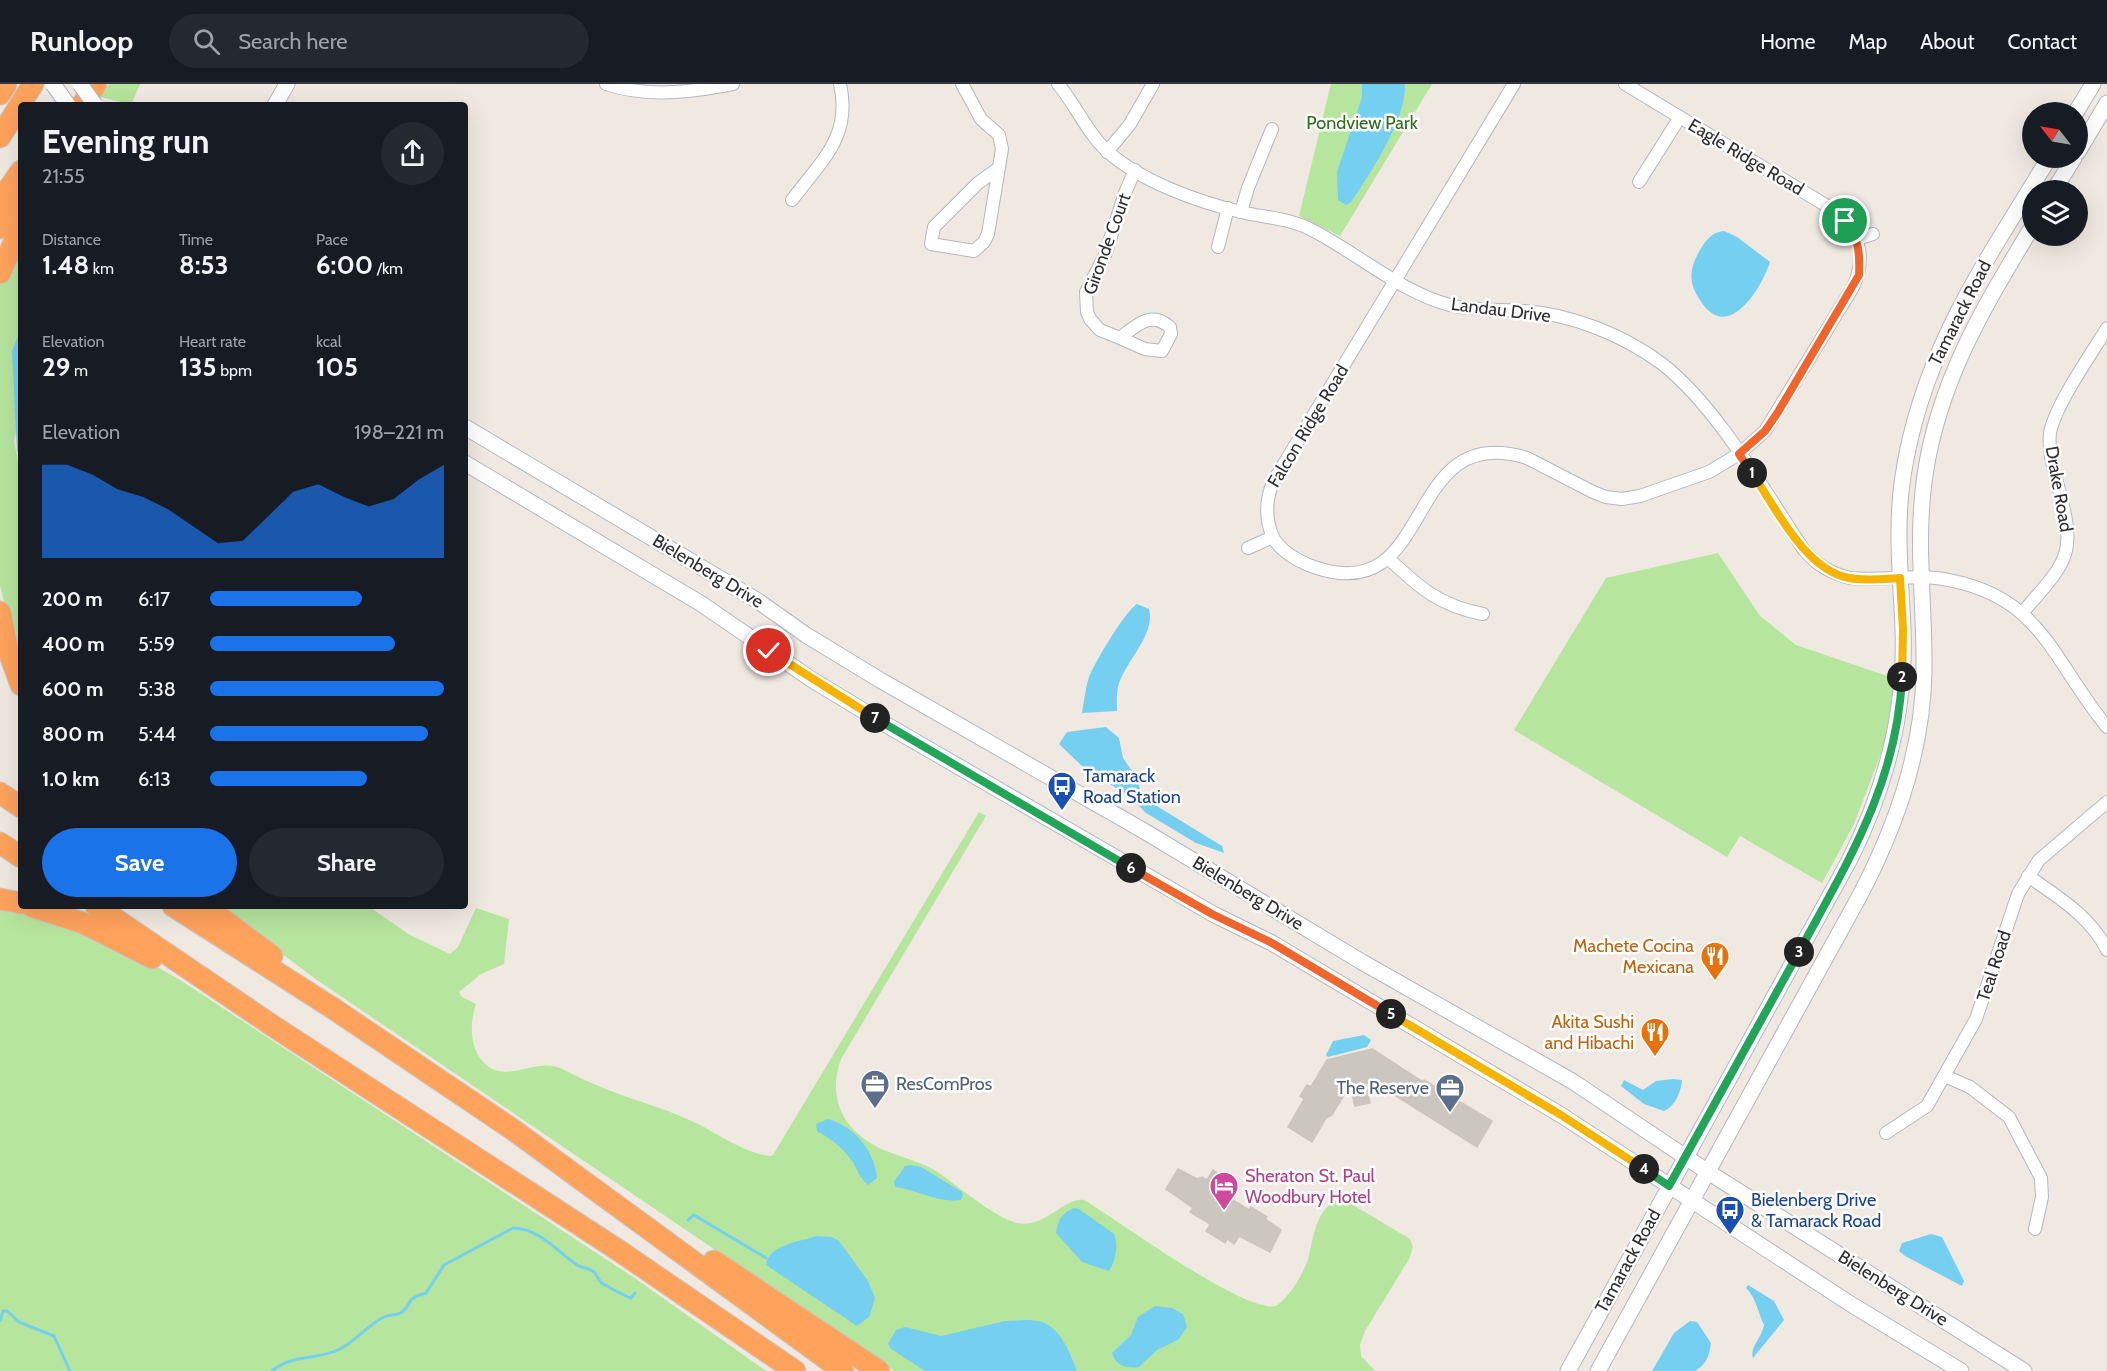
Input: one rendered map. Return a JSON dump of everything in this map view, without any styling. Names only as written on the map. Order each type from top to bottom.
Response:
[{"type":"highway","points":[[0,94],[6,84]]},
{"type":"highway","points":[[22,102],[33,84]]},
{"type":"highway","points":[[69,102],[80,84]]},
{"type":"highway","points":[[84,102],[96,84]]},
{"type":"highway","points":[[95,102],[104,84]]},
{"type":"highway","points":[[0,137],[18,108]]},
{"type":"highway","points":[[0,201],[18,175]]},
{"type":"highway","points":[[0,228],[18,201]]},
{"type":"highway","points":[[0,273],[18,234]]},
{"type":"highway","points":[[0,612],[18,676]]},
{"type":"highway","points":[[0,793],[18,805]]},
{"type":"highway","points":[[0,843],[18,855]]},
{"type":"highway","points":[[0,899],[18,902]]},
{"type":"highway","points":[[40,909],[91,927],[259,1016]]},
{"type":"highway","points":[[100,909],[259,1016],[627,1256],[795,1371]]},
{"type":"highway","points":[[178,909],[359,1026],[512,1129],[843,1371]]},
{"type":"highway","points":[[209,909],[240,930],[359,1026]]},
{"type":"highway","points":[[594,1191],[694,1247],[879,1371]]},
{"type":"street","points":[[53,84],[65,102]]},
{"type":"street","points":[[80,84],[91,102]]},
{"type":"street","points":[[277,102],[286,84]]},
{"type":"street","points":[[606,84],[623,90],[662,93],[733,84]]},
{"type":"street","points":[[792,200],[834,144],[843,124],[844,101],[840,84]]},
{"type":"street","points":[[962,84],[981,119],[999,135],[1002,149],[999,168],[984,242],[974,251],[931,244],[934,227],[939,220],[978,183],[999,168]]},
{"type":"street","name":"Landau Drive","points":[[1058,84],[1107,152],[1135,170],[1177,191],[1241,212],[1276,217],[1310,229],[1396,280],[1448,305],[1474,310],[1526,311],[1562,318],[1614,336],[1660,362],[1682,380],[1705,405],[1804,550],[1818,565],[1836,575],[1850,578],[1921,578],[1965,584],[1986,591],[2022,613],[2049,641],[2107,727]]},
{"type":"street","points":[[1107,152],[1130,124],[1153,84]]},
{"type":"street","points":[[1396,280],[1514,84]]},
{"type":"street","name":"Eagle Ridge Road","points":[[1625,84],[1837,212],[1852,228],[1857,239]]},
{"type":"street","points":[[2082,102],[2093,84]]},
{"type":"street","points":[[2088,135],[2107,103]]},
{"type":"street","points":[[1640,182],[1680,117]]},
{"type":"street","points":[[1241,212],[1248,188],[1272,129]]},
{"type":"street","name":"Tamarack Road","points":[[1568,1371],[1849,861],[1875,804],[1893,741],[1901,699],[1903,643],[1899,526],[1903,477],[1912,429],[1930,370],[1958,309],[2043,168]]},
{"type":"street","name":"Gironde Court","points":[[1120,338],[1100,330],[1090,319],[1086,312],[1086,292],[1105,255],[1135,170]]},
{"type":"street","points":[[1218,247],[1228,208]]},
{"type":"street","points":[[1248,548],[1273,537],[1286,551],[1299,560],[1333,573],[1351,575],[1366,572],[1389,560],[1448,472],[1472,457],[1500,452],[1527,458],[1606,497],[1622,499],[1641,496],[1694,479],[1739,454],[1765,431],[1859,275],[1860,256],[1857,239],[1873,234]]},
{"type":"street","name":"Tamarack Road","points":[[1598,1371],[1867,882],[1896,816],[1915,751],[1922,704],[1924,635],[1921,526],[1925,477],[1942,402],[1970,334],[2022,243]]},
{"type":"street","name":"Falcon Ridge Road","points":[[1273,537],[1267,510],[1268,495],[1273,482],[1396,280]]},
{"type":"street","name":"Drake Road","points":[[2022,613],[2056,574],[2067,552],[2068,527],[2050,456],[2050,432],[2058,411],[2103,345],[2107,328]]},
{"type":"street","name":"Bielenberg Drive","points":[[468,429],[758,601],[880,680],[1154,837],[1362,962],[1572,1081],[1708,1172],[2024,1371]]},
{"type":"street","name":"Bielenberg Drive","points":[[468,465],[700,603],[811,679],[1212,914],[1281,948],[1561,1115],[1849,1303],[1961,1371]]},
{"type":"street","points":[[1389,560],[1421,589],[1436,599],[1462,610],[1483,614]]},
{"type":"street","name":"Teal Road","points":[[1886,1133],[1927,1106],[1945,1076],[1976,1019],[2018,894],[2028,876],[2039,860],[2107,802]]},
{"type":"street","points":[[2028,876],[2070,905],[2090,924],[2107,950]]},
{"type":"street","points":[[1945,1076],[1970,1087],[2009,1117],[2041,1178],[2042,1197],[2035,1229]]},
{"type":"green space","points":[[109,84],[140,84],[132,102],[120,102],[101,97]]},
{"type":"green space","name":"Pondview Park","points":[[1331,84],[1432,84],[1340,236],[1299,216]]},
{"type":"green space","points":[[18,243],[18,423],[14,441],[18,462],[18,655],[0,586],[0,285]]},
{"type":"green space","points":[[1718,553],[1760,616],[1796,645],[1896,679],[1888,735],[1854,824],[1822,883],[1740,836],[1727,857],[1514,730],[1606,578]]},
{"type":"green space","points":[[979,812],[986,816],[841,1059],[836,1090],[838,1104],[852,1127],[875,1145],[936,1171],[986,1208],[1007,1220],[1027,1224],[1036,1222],[1069,1203],[1084,1200],[1210,1281],[1260,1304],[1276,1306],[1291,1291],[1306,1265],[1319,1220],[1328,1206],[1335,1201],[1353,1205],[1410,1239],[1413,1247],[1409,1259],[1365,1331],[1360,1345],[1361,1356],[1375,1371],[894,1371],[317,980],[222,909],[372,909],[410,935],[450,954],[458,947],[476,908],[509,919],[504,964],[481,974],[459,992],[462,997],[476,1004],[472,1020],[472,1038],[482,1061],[497,1071],[506,1072],[542,1066],[560,1068],[600,1087],[687,1119],[738,1146],[760,1154],[773,1155]]},
{"type":"green space","points":[[0,904],[18,908],[136,955],[180,980],[633,1277],[766,1371],[0,1371]]},
{"type":"water","points":[[1362,84],[1405,84],[1404,98],[1386,145],[1351,202],[1346,205],[1338,200],[1337,172],[1362,97]]},
{"type":"water","points":[[1724,231],[1737,237],[1770,262],[1751,298],[1732,315],[1721,317],[1710,312],[1700,300],[1693,287],[1691,275],[1694,263],[1705,243],[1713,235]]},
{"type":"water","points":[[18,336],[18,453],[17,451],[12,351]]},
{"type":"water","points":[[1137,604],[1149,609],[1150,619],[1144,639],[1121,678],[1117,690],[1117,711],[1082,713],[1091,673],[1117,628]]},
{"type":"water","points":[[1106,727],[1119,738],[1123,758],[1137,778],[1142,797],[1222,846],[1224,853],[1196,843],[1146,813],[1130,797],[1082,766],[1059,744],[1067,732]]},
{"type":"water","points":[[1364,1035],[1371,1040],[1367,1047],[1328,1057],[1326,1055],[1333,1041]]},
{"type":"water","points":[[1624,1080],[1643,1090],[1656,1081],[1682,1080],[1680,1089],[1675,1102],[1664,1111],[1644,1104],[1621,1086]]},
{"type":"water","points":[[828,1119],[855,1134],[867,1149],[877,1178],[868,1185],[842,1150],[817,1131],[816,1124]]},
{"type":"water","points":[[905,1166],[921,1167],[962,1192],[961,1200],[944,1200],[895,1187],[894,1182]]},
{"type":"water","points":[[1074,1208],[1079,1209],[1114,1234],[1116,1253],[1109,1271],[1082,1262],[1056,1233],[1061,1218]]},
{"type":"water","points":[[1931,1234],[1942,1237],[1964,1281],[1962,1286],[1899,1251],[1902,1243]]},
{"type":"water","points":[[816,1236],[832,1237],[839,1241],[868,1281],[875,1298],[869,1317],[857,1326],[766,1265],[768,1258],[778,1249]]},
{"type":"water","points":[[1748,1285],[1774,1301],[1784,1320],[1753,1358],[1753,1350],[1764,1325],[1755,1300],[1746,1288]]},
{"type":"water","points":[[1155,1306],[1172,1308],[1183,1314],[1187,1327],[1178,1340],[1157,1350],[1139,1367],[1126,1367],[1119,1364],[1112,1353],[1131,1335],[1138,1317]]},
{"type":"water","points":[[1034,1320],[1052,1328],[1063,1341],[1077,1371],[925,1371],[891,1349],[888,1344],[896,1330],[905,1327],[941,1336],[1005,1321]]},
{"type":"water","points":[[1690,1321],[1697,1322],[1711,1343],[1705,1362],[1695,1371],[1652,1371],[1674,1333]]},
{"type":"building","points":[[1372,1049],[1423,1082],[1424,1080],[1492,1121],[1477,1147],[1393,1094],[1387,1092],[1386,1094],[1365,1082],[1370,1103],[1355,1106],[1350,1085],[1312,1142],[1288,1127],[1304,1099],[1300,1096],[1307,1085],[1311,1087],[1327,1060]]},
{"type":"building","name":"Sheraton St. Paul Woodbury Hotel","points":[[1178,1169],[1197,1179],[1202,1177],[1207,1180],[1213,1170],[1228,1180],[1222,1189],[1228,1197],[1249,1210],[1251,1207],[1281,1230],[1270,1252],[1239,1236],[1234,1244],[1227,1239],[1225,1243],[1206,1231],[1210,1225],[1190,1212],[1193,1208],[1166,1189]]},
{"type":"waterway","points":[[688,1220],[694,1215],[766,1258]]},
{"type":"waterway","points":[[272,1371],[288,1362],[330,1353],[344,1347],[378,1320],[402,1312],[412,1300],[426,1293],[444,1265],[513,1228],[539,1236],[577,1265],[594,1272],[601,1282],[612,1289],[631,1298],[635,1293]]},
{"type":"waterway","points":[[0,1321],[3,1311],[7,1311],[19,1322],[54,1336],[70,1371]]},
{"type":"place","name":"Tamarack Road Station","points":[[1062,812]]},
{"type":"place","name":"Machete Cocina Mexicana","points":[[1715,982]]},
{"type":"place","name":"Akita Sushi and Hibachi","points":[[1655,1058]]},
{"type":"place","name":"ResComPros","points":[[875,1110]]},
{"type":"place","name":"The Reserve","points":[[1450,1114]]},
{"type":"place","name":"Sheraton St. Paul Woodbury Hotel","points":[[1224,1212]]},
{"type":"place","name":"Bielenberg Drive & Tamarack Road","points":[[1730,1236]]},
{"type":"route","points":[[769,651],[885,724],[1045,818],[1212,914],[1272,943],[1561,1115],[1669,1186],[1849,861],[1875,804],[1886,771],[1898,718],[1903,643],[1900,578],[1850,578],[1836,575],[1818,565],[1804,550],[1739,454],[1765,431],[1778,412],[1859,275],[1860,256],[1857,239],[1852,228],[1845,221]]}]
